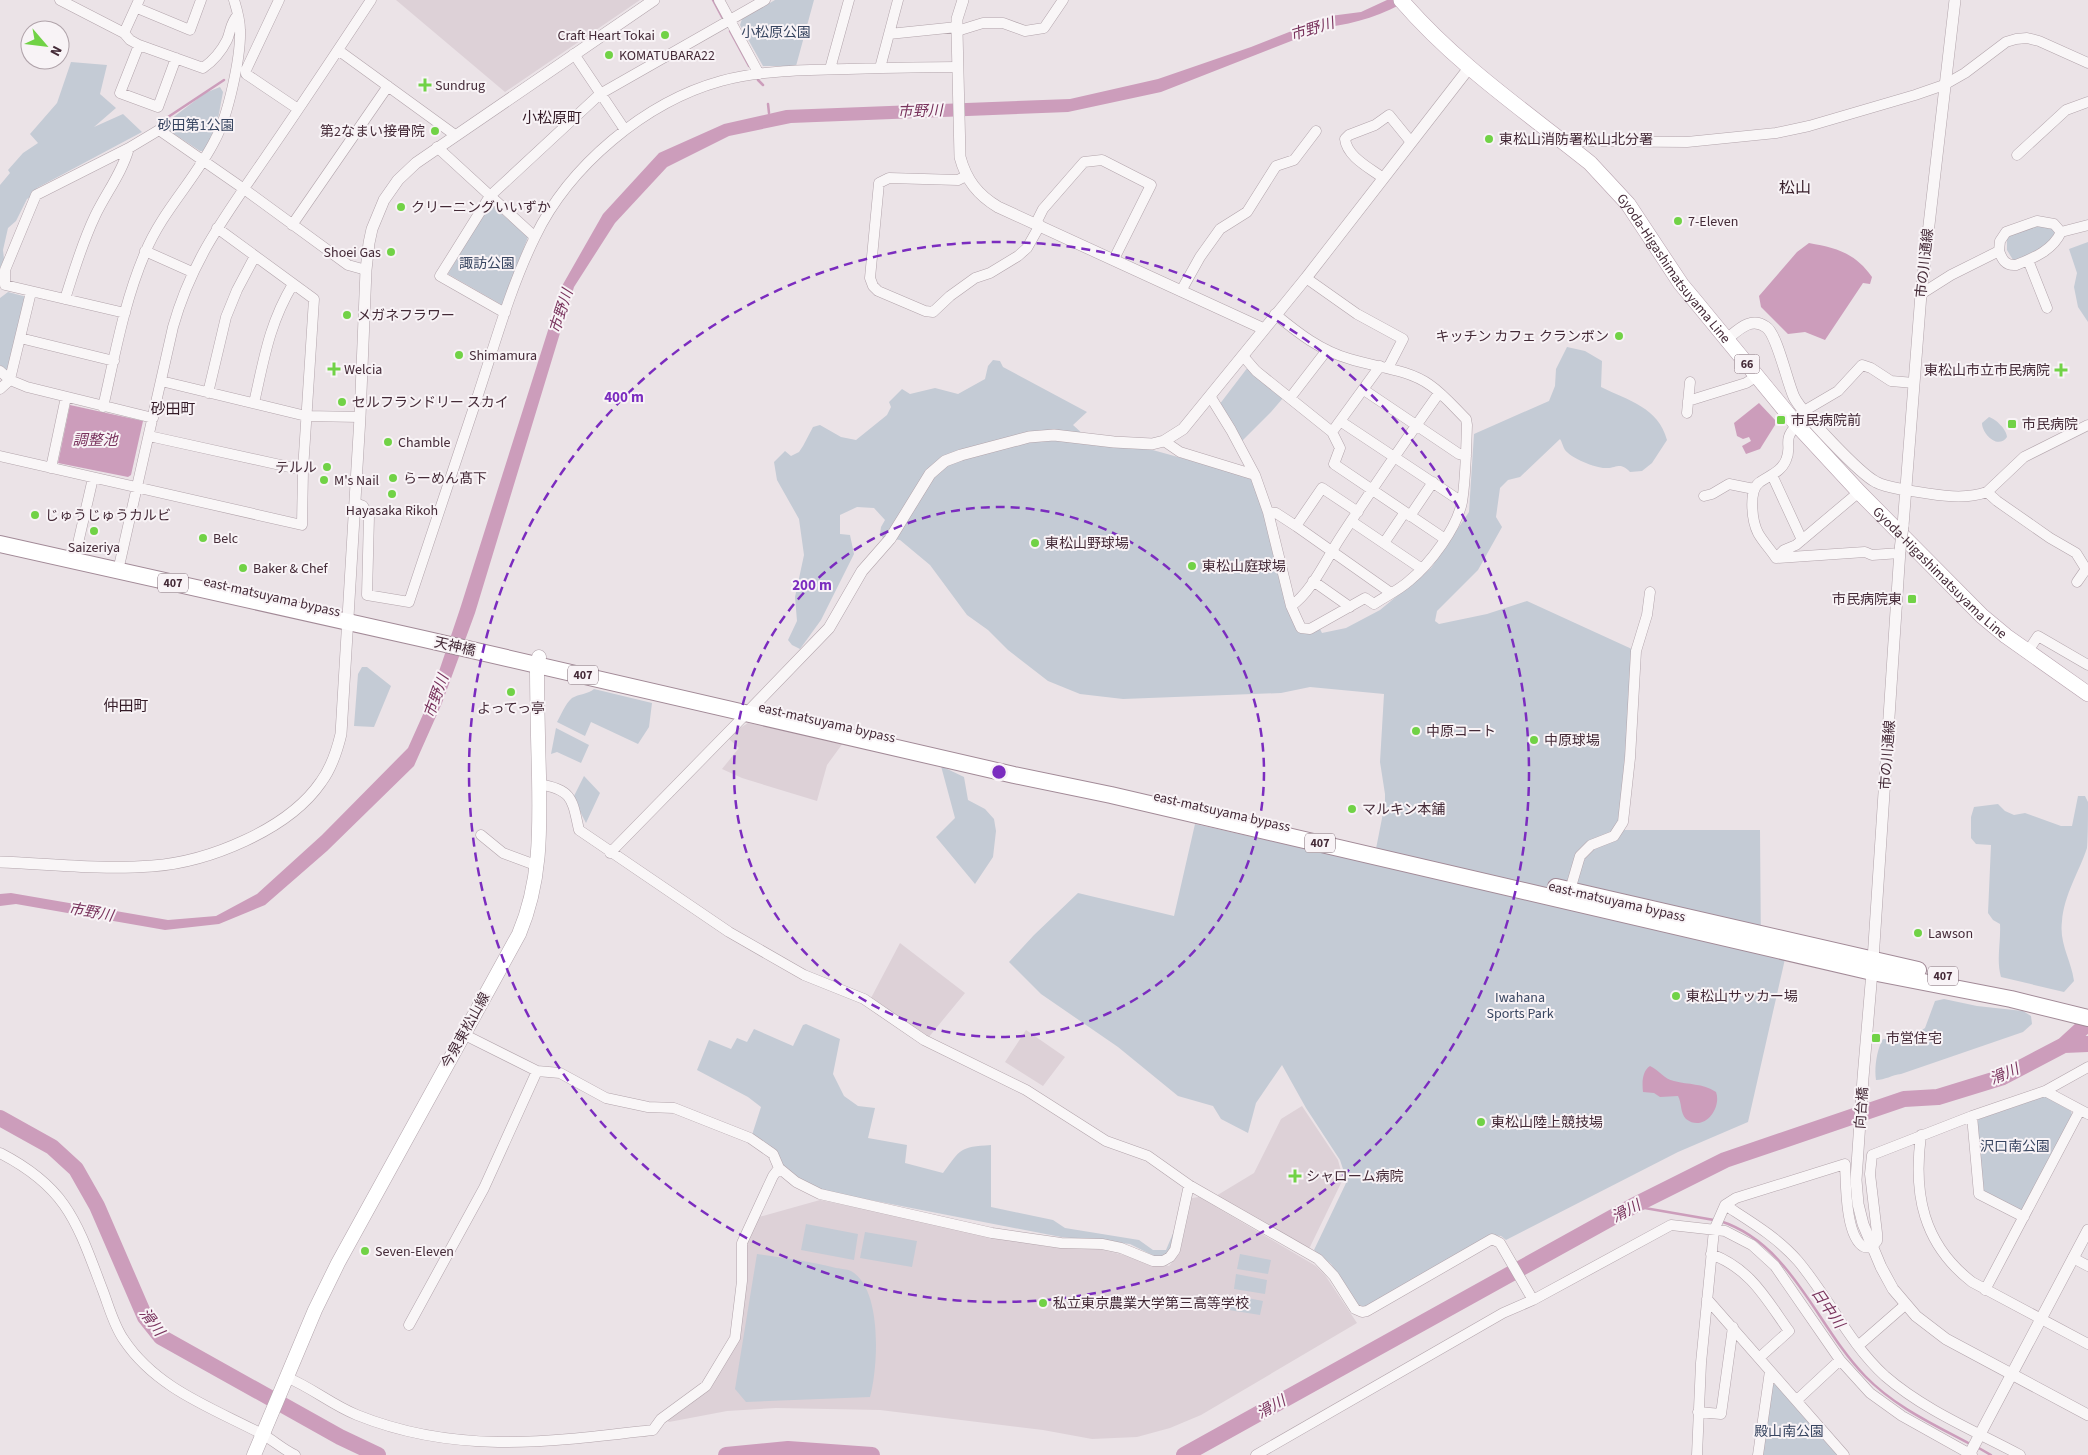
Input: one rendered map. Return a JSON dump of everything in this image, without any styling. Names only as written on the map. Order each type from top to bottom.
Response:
[{"type":"highway","name":"east-matsuyama bypass","points":[[0,535],[120,562],[346,618]]},
{"type":"highway","name":"east-matsuyama bypass","points":[[0,544],[425,635]]},
{"type":"highway","name":"天神橋","points":[[425,635],[486,649]]},
{"type":"highway","name":"east-matsuyama bypass","points":[[486,649],[751,710],[1570,890],[1872,966]]},
{"type":"highway","name":"east-matsuyama bypass","points":[[751,710],[1014,775],[2012,996]]},
{"type":"highway","name":"407","points":[[2012,996],[2088,1009]]},
{"type":"highway","name":"407","points":[[2012,996],[2088,1018]]},
{"type":"main road","name":"Gyoda-Higashimatsuyama Line","points":[[1401,0],[1420,22],[1469,68],[1590,163],[1618,191],[1681,284],[1797,425],[1859,492],[1982,616],[2088,694]]},
{"type":"main road","name":"今泉東松山線","points":[[264,1431],[315,1310],[338,1263],[519,934],[533,894],[538,866],[538,661]]},
{"type":"main road","points":[[254,1455],[264,1431]]},
{"type":"street","points":[[60,0],[124,33],[130,40],[139,45],[203,68],[213,60],[227,40],[233,20],[238,15]]},
{"type":"street","points":[[124,33],[138,4],[190,30],[201,0]]},
{"type":"street","points":[[104,406],[125,313],[145,251],[163,217],[216,140],[226,113],[239,44],[238,15],[234,0]]},
{"type":"street","points":[[279,0],[246,70],[246,74],[298,109]]},
{"type":"street","points":[[120,562],[177,312],[192,272],[217,228],[371,0]]},
{"type":"street","points":[[0,862],[125,868],[181,862],[227,849],[276,822],[315,790],[330,767],[337,751],[343,708],[346,618],[360,418],[366,270],[372,229],[384,200],[407,171],[436,147],[654,0]]},
{"type":"street","points":[[719,0],[759,74]]},
{"type":"street","points":[[505,313],[440,276],[490,196],[600,94],[765,0]]},
{"type":"street","points":[[830,69],[849,0]]},
{"type":"street","points":[[880,68],[898,0]]},
{"type":"street","points":[[963,0],[957,29],[960,157],[966,176],[980,195],[990,202],[1264,329]]},
{"type":"street","points":[[889,34],[957,29],[983,24],[1003,23],[1025,31],[1044,28],[1063,0]]},
{"type":"street","name":"市の川通線","points":[[1863,1078],[1900,551],[1921,294],[1955,0]]},
{"type":"street","points":[[1563,141],[1672,143],[1776,133],[1845,116],[1944,84],[1965,73],[2006,42],[2016,39],[2027,38],[2039,41],[2088,63]]},
{"type":"street","points":[[139,45],[120,93],[158,107],[176,58]]},
{"type":"street","points":[[338,50],[455,134]]},
{"type":"street","points":[[574,54],[625,130]]},
{"type":"street","points":[[354,503],[364,506],[369,516],[367,595],[409,602],[505,313],[535,237],[556,202],[579,173],[625,130],[648,114],[695,90],[721,81],[759,74],[830,69],[957,67]]},
{"type":"street","points":[[610,852],[751,710],[828,628],[862,571],[890,539],[930,474],[945,461],[960,455],[1029,437],[1045,435],[1152,444],[1164,441],[1183,429],[1306,278],[1469,68]]},
{"type":"street","points":[[292,225],[388,86]]},
{"type":"street","points":[[2017,155],[2066,110],[2088,102]]},
{"type":"street","points":[[1383,178],[1355,157],[1346,144],[1345,139],[1349,135],[1375,125],[1388,115],[1411,142]]},
{"type":"street","points":[[125,313],[5,285],[5,270],[36,195],[129,148],[159,130],[348,265],[366,270]]},
{"type":"street","points":[[1182,291],[1200,258],[1220,230],[1247,212],[1276,166],[1294,160],[1316,131]]},
{"type":"street","points":[[436,147],[535,237]]},
{"type":"street","points":[[65,299],[86,235],[106,194],[125,165],[129,148]]},
{"type":"street","points":[[966,176],[958,180],[889,178],[879,184],[870,278],[873,286],[878,291],[925,311],[933,312],[975,278],[990,273],[1018,256],[1027,248],[1043,210],[1084,162],[1102,160],[1151,185],[1114,259]]},
{"type":"street","points":[[2061,232],[2054,224],[2037,221],[2006,232],[2000,241],[1999,251],[2003,260],[2011,266],[2028,260],[2053,245],[2061,232],[2088,224]]},
{"type":"street","points":[[0,456],[302,524],[303,470],[314,299],[217,228]]},
{"type":"street","points":[[145,251],[192,272]]},
{"type":"street","points":[[1921,294],[1951,275],[1999,251]]},
{"type":"street","points":[[208,393],[226,317],[237,290],[255,256]]},
{"type":"street","points":[[2028,260],[2047,308]]},
{"type":"street","points":[[1306,278],[1357,314],[1403,339],[1384,367],[1332,432]]},
{"type":"street","points":[[254,403],[270,332],[282,302],[293,284]]},
{"type":"street","points":[[0,389],[10,380],[32,292]]},
{"type":"street","points":[[1210,396],[1255,475],[1268,512],[1291,606],[1300,628],[1310,630],[1365,598],[1374,604],[1408,582],[1422,569],[1445,539],[1457,518],[1462,502],[1466,456],[1466,419],[1429,384],[1384,367],[1349,359],[1327,350],[1307,339],[1275,314]]},
{"type":"street","points":[[1727,339],[1752,322],[1765,326],[1770,330],[1794,398],[1804,411],[1870,478],[1885,486],[1969,496],[1987,492],[2024,457],[2088,426]]},
{"type":"street","points":[[20,338],[114,361]]},
{"type":"street","points":[[1290,398],[1327,350]]},
{"type":"street","points":[[1243,356],[1256,371],[1332,432],[1340,448],[1334,464],[1445,539]]},
{"type":"street","points":[[1804,411],[1838,391],[1862,365],[1871,368],[1891,381],[1914,383]]},
{"type":"street","points":[[0,371],[10,380],[27,387],[153,418]]},
{"type":"street","points":[[1688,401],[1739,386],[1757,376]]},
{"type":"street","points":[[161,381],[306,416],[360,418]]},
{"type":"street","points":[[1687,413],[1690,382]]},
{"type":"street","points":[[1364,390],[1459,454],[1466,456]]},
{"type":"street","points":[[1291,606],[1298,601],[1313,581],[1351,521],[1439,393]]},
{"type":"street","points":[[51,468],[66,397]]},
{"type":"street","points":[[1340,421],[1462,502]]},
{"type":"street","points":[[1776,558],[1758,532],[1755,524],[1754,489],[1759,482],[1780,470],[1787,459],[1787,438],[1797,425]]},
{"type":"street","points":[[149,436],[303,470]]},
{"type":"street","points":[[1164,441],[1180,452],[1255,475]]},
{"type":"street","points":[[1772,475],[1802,540]]},
{"type":"street","points":[[76,552],[93,478]]},
{"type":"street","points":[[1384,543],[1433,482]]},
{"type":"street","points":[[1704,496],[1729,484],[1754,489]]},
{"type":"street","points":[[1296,526],[1322,488],[1358,512]]},
{"type":"street","points":[[1776,558],[1784,550],[1802,540],[1859,492]]},
{"type":"street","points":[[1987,492],[1996,501],[2050,538],[2076,553],[2086,569],[2077,582]]},
{"type":"street","points":[[1268,512],[1276,513],[1296,526],[1391,593]]},
{"type":"street","points":[[1351,521],[1422,569]]},
{"type":"street","points":[[1776,558],[1865,552],[1872,555],[1900,551]]},
{"type":"street","points":[[1313,581],[1350,607]]},
{"type":"street","points":[[1570,890],[1580,856],[1591,845],[1614,836],[1623,822],[1630,758],[1636,651],[1650,592]]},
{"type":"street","points":[[2028,651],[2038,636],[2088,665]]},
{"type":"street","points":[[539,784],[555,787],[566,792],[571,800],[579,830],[729,932],[804,975],[864,999],[924,1040],[1026,1090],[1106,1141],[1148,1156],[1189,1185],[1318,1259],[1331,1272],[1355,1310],[1362,1312],[1488,1240],[1500,1242],[1531,1296]]},
{"type":"street","points":[[481,835],[502,853],[538,866]]},
{"type":"street","points":[[463,1034],[537,1071],[560,1073],[606,1098],[648,1107],[674,1108],[750,1138],[772,1154],[779,1168],[796,1182],[820,1194],[992,1233],[1061,1243],[1102,1244],[1121,1248],[1157,1262],[1166,1259],[1175,1250],[1189,1185]]},
{"type":"street","points":[[1697,1455],[1698,1412],[1711,1254],[1714,1230],[1724,1208],[1736,1198],[1846,1164],[1846,1197],[1853,1231],[1858,1241],[1864,1246],[1872,1248],[1876,1241],[1877,1233],[1870,1174],[1872,1155],[1972,1116],[2045,1091],[2088,1067]]},
{"type":"street","points":[[409,1326],[484,1188],[537,1071]]},
{"type":"street","name":"向台橋","points":[[1863,1078],[1856,1180],[1858,1204],[1872,1248],[1893,1289],[1906,1305],[1930,1328],[1946,1339],[2088,1415]]},
{"type":"street","points":[[1985,1290],[2084,1112],[2045,1091]]},
{"type":"street","points":[[1972,1116],[1979,1194],[2024,1217]]},
{"type":"street","points":[[1921,1135],[1918,1179],[1920,1196],[1930,1229],[1959,1272],[1985,1290],[2088,1344]]},
{"type":"street","points":[[0,1153],[36,1174],[56,1193],[73,1217],[119,1331],[138,1358],[156,1376],[177,1391],[264,1431],[295,1455]]},
{"type":"street","points":[[286,1377],[355,1415],[405,1432],[458,1442],[530,1444],[653,1430],[661,1419],[706,1386],[734,1338],[742,1281],[742,1243],[773,1176],[779,1168]]},
{"type":"street","points":[[1724,1208],[1770,1234],[1798,1261],[1858,1346],[1884,1375],[1905,1392],[2020,1455]]},
{"type":"street","points":[[1256,1455],[1531,1296],[1671,1225],[1725,1231],[1752,1245],[1775,1266],[1840,1360],[1854,1377],[1885,1405],[1921,1428],[1970,1455],[2088,1230]]},
{"type":"street","points":[[1711,1254],[1738,1267],[1749,1276],[1790,1331],[1759,1358]]},
{"type":"street","points":[[2073,1258],[2088,1266]]},
{"type":"street","points":[[1707,1299],[1844,1455]]},
{"type":"street","points":[[1858,1346],[1906,1305]]},
{"type":"street","points":[[1698,1412],[1721,1414],[1733,1327]]},
{"type":"street","points":[[1797,1400],[1840,1360]]},
{"type":"street","points":[[1758,1455],[1770,1371]]},
{"type":"shaded area","points":[[396,0],[640,0],[505,92]]},
{"type":"shaded area","points":[[748,723],[843,743],[827,765],[817,801],[742,778],[722,769],[739,748],[729,739]]},
{"type":"shaded area","points":[[900,943],[965,993],[928,1038],[871,998]]},
{"type":"shaded area","points":[[1026,1030],[1065,1057],[1043,1086],[1005,1062]]},
{"type":"shaded area","name":"シャローム病院","points":[[1302,1106],[1338,1160],[1343,1179],[1309,1249],[1216,1196],[1254,1173],[1281,1119]]},
{"type":"shaded area","name":"私立東京農業大学第三高等学校","points":[[1199,1197],[1316,1266],[1325,1275],[1357,1323],[1201,1415],[1170,1428],[1137,1437],[1092,1439],[1043,1430],[880,1410],[776,1408],[727,1411],[669,1422],[666,1419],[708,1388],[737,1340],[745,1245],[759,1217],[820,1200],[1049,1247],[1099,1249],[1169,1266],[1180,1253],[1192,1198]]},
{"type":"green space","name":"小松原公園","points":[[775,0],[814,0],[796,66],[763,66],[740,25],[742,19]]},
{"type":"green space","points":[[71,62],[107,65],[100,94],[116,108],[94,127],[123,114],[142,132],[37,188],[32,196],[27,199],[16,221],[8,228],[3,250],[4,259],[0,268],[0,185],[10,173],[8,170],[23,153],[38,143],[30,134],[57,103],[68,70],[70,70]]},
{"type":"green space","name":"砂田第1公園","points":[[220,87],[223,92],[217,124],[204,151],[200,151],[162,126],[205,93]]},
{"type":"green space","name":"諏訪公園","points":[[489,203],[528,237],[502,305],[448,274]]},
{"type":"green space","points":[[2044,224],[2056,232],[2052,242],[2019,260],[2013,260],[2007,250],[2007,236]]},
{"type":"green space","points":[[2088,242],[2088,322],[2078,307],[2074,287],[2077,273],[2069,249]]},
{"type":"green space","points":[[8,292],[27,297],[10,369],[6,370],[0,365],[0,298]]},
{"type":"green space","name":"Iwahana Sports Park","points":[[1567,347],[1585,351],[1602,361],[1601,387],[1632,401],[1650,412],[1663,429],[1667,440],[1652,463],[1642,471],[1630,472],[1620,466],[1601,468],[1584,462],[1568,453],[1560,439],[1520,477],[1508,480],[1500,488],[1496,517],[1502,527],[1478,570],[1437,611],[1435,621],[1439,624],[1487,614],[1527,601],[1634,650],[1619,827],[1625,830],[1760,830],[1761,954],[1785,959],[1748,1122],[1678,1152],[1506,1240],[1501,1236],[1490,1235],[1364,1307],[1357,1304],[1331,1264],[1314,1250],[1347,1181],[1340,1160],[1306,1108],[1282,1065],[1256,1103],[1248,1133],[1221,1119],[1213,1106],[1178,1096],[1118,1047],[1041,994],[1009,962],[1078,893],[1174,916],[1195,824],[1373,864],[1385,803],[1380,762],[1384,694],[1310,687],[1281,693],[1123,699],[1080,694],[1048,681],[1008,650],[988,630],[967,615],[930,565],[900,540],[883,538],[880,534],[885,520],[874,508],[857,507],[840,515],[840,534],[850,535],[854,554],[821,620],[800,649],[792,645],[788,640],[797,621],[795,597],[804,555],[799,519],[777,480],[774,462],[785,451],[791,456],[799,452],[813,427],[820,425],[841,437],[856,440],[887,415],[891,407],[889,402],[902,389],[910,394],[935,388],[958,394],[985,379],[988,366],[993,360],[1000,361],[1003,367],[1087,412],[1073,425],[1094,444],[1149,449],[1254,478],[1298,629],[1319,627],[1322,633],[1346,628],[1380,610],[1431,568],[1469,512],[1474,434],[1549,401],[1555,386],[1556,369]]},
{"type":"green space","points":[[1248,367],[1283,398],[1242,441],[1219,405]]},
{"type":"green space","points":[[1989,417],[1998,422],[2005,431],[2007,437],[2003,441],[1999,442],[1991,439],[1985,432],[1982,423]]},
{"type":"green space","points":[[362,667],[367,667],[391,686],[374,727],[354,726],[358,674]]},
{"type":"green space","points":[[594,689],[652,703],[649,727],[638,744],[591,722],[585,736],[557,722],[565,706],[572,698]]},
{"type":"green space","points":[[556,728],[589,745],[581,763],[557,752],[551,754]]},
{"type":"green space","points":[[941,766],[964,777],[968,800],[985,809],[994,819],[996,831],[993,857],[975,884],[936,837],[955,818]]},
{"type":"green space","points":[[584,776],[600,793],[586,823],[573,798]]},
{"type":"green space","points":[[2078,796],[2085,796],[2088,802],[2087,848],[2063,911],[2062,929],[2062,937],[2074,981],[2064,992],[2001,977],[1999,958],[2000,924],[1993,920],[1988,913],[1991,845],[1976,844],[1971,838],[1971,817],[1974,807],[1998,804],[2005,811],[2014,815],[2025,813],[2061,826],[2072,826]]},
{"type":"green space","points":[[1944,999],[1977,1006],[2023,1011],[2031,1016],[2032,1024],[2023,1032],[1901,1074],[1876,1080],[1876,1059],[1883,1039],[1906,1040],[1925,1028],[1935,1001]]},
{"type":"green space","points":[[806,1024],[840,1039],[833,1074],[844,1096],[858,1106],[875,1108],[868,1138],[907,1145],[905,1163],[943,1173],[958,1154],[966,1148],[991,1145],[991,1207],[1053,1220],[1065,1228],[1139,1240],[1153,1250],[1166,1250],[1174,1231],[1177,1232],[1174,1245],[1163,1257],[1154,1256],[1130,1244],[1061,1237],[819,1190],[786,1170],[752,1135],[761,1107],[748,1097],[697,1070],[709,1040],[731,1049],[737,1038],[747,1042],[754,1029],[793,1046],[803,1025]]},
{"type":"green space","name":"沢口南公園","points":[[2046,1097],[2071,1111],[2072,1115],[2023,1210],[2018,1212],[1984,1194],[1976,1124],[1979,1119]]},
{"type":"green space","points":[[806,1224],[858,1234],[854,1260],[801,1250]]},
{"type":"green space","points":[[865,1232],[917,1241],[912,1267],[860,1258]]},
{"type":"green space","points":[[757,1254],[848,1270],[861,1280],[869,1294],[876,1330],[875,1368],[870,1397],[746,1402],[735,1389]]},
{"type":"green space","points":[[1240,1254],[1271,1260],[1268,1274],[1237,1269]]},
{"type":"green space","points":[[1236,1274],[1267,1280],[1265,1294],[1234,1289]]},
{"type":"green space","points":[[1232,1295],[1263,1301],[1260,1315],[1229,1310]]},
{"type":"green space","name":"殿山南公園","points":[[1778,1383],[1841,1455],[1762,1455],[1772,1385]]},
{"type":"water","name":"市野川","points":[[1387,0],[1409,0],[1370,18],[1327,27],[1161,92],[1068,112],[791,123],[729,136],[667,167],[615,223],[574,287],[475,613],[442,703],[414,766],[327,851],[265,905],[219,924],[165,930],[16,904],[0,906],[0,894],[11,893],[168,920],[216,916],[257,894],[322,835],[408,748],[429,701],[460,609],[562,286],[603,214],[659,153],[724,124],[786,110],[1070,99],[1158,79],[1251,47],[1330,16],[1361,12]]},
{"type":"water","points":[[1809,243],[1845,253],[1859,262],[1872,277],[1870,284],[1863,283],[1825,340],[1805,332],[1788,334],[1761,307],[1759,296],[1797,252]]},
{"type":"water","points":[[1759,403],[1776,421],[1775,425],[1760,449],[1746,454],[1742,446],[1751,441],[1749,437],[1743,439],[1737,436],[1734,423]]},
{"type":"water","name":"調整池","points":[[70,405],[143,421],[131,475],[128,477],[58,463]]},
{"type":"water","points":[[1650,1066],[1670,1080],[1701,1086],[1716,1092],[1716,1105],[1710,1117],[1705,1121],[1693,1123],[1684,1117],[1678,1096],[1660,1097],[1654,1093],[1643,1092],[1644,1074]]},
{"type":"waterway","points":[[713,0],[722,17]]},
{"type":"waterway","points":[[730,31],[749,66]]},
{"type":"waterway","points":[[159,123],[224,80]]},
{"type":"waterway","points":[[758,80],[763,85]]},
{"type":"waterway","points":[[768,104],[769,113]]},
{"type":"waterway","name":"滑川","points":[[1184,1455],[1633,1206],[1725,1160],[1904,1099],[1938,1097],[2003,1077],[2064,1045],[2088,1023]]},
{"type":"waterway","points":[[2064,1045],[2088,1044]]},
{"type":"waterway","name":"滑川","points":[[0,1118],[52,1147],[76,1169],[97,1206],[145,1317],[161,1337],[340,1437],[378,1455]]},
{"type":"waterway","name":"日中川","points":[[1633,1206],[1714,1220]]},
{"type":"waterway","name":"日中川","points":[[1720,1221],[1745,1232],[1766,1248],[1785,1267],[1848,1356],[1877,1387],[1915,1414],[1970,1444]]},
{"type":"waterway","name":"日中川","points":[[1977,1447],[1991,1455]]},
{"type":"waterway","name":"滑川","points":[[726,1455],[788,1449],[872,1455]]},
{"type":"place","name":"Craft Heart Tokai","points":[[665,35]]},
{"type":"place","name":"KOMATUBARA22","points":[[609,55]]},
{"type":"place","name":"Sundrug","points":[[425,85]]},
{"type":"place","name":"第2なまい接骨院","points":[[435,131]]},
{"type":"place","name":"東松山消防署松山北分署","points":[[1489,139]]},
{"type":"place","name":"クリーニングいいずか","points":[[401,207]]},
{"type":"place","name":"7-Eleven","points":[[1678,221]]},
{"type":"place","name":"Shoei Gas","points":[[391,252]]},
{"type":"place","name":"メガネフラワー","points":[[347,315]]},
{"type":"place","name":"キッチン カフェ クランボン","points":[[1619,336]]},
{"type":"place","name":"Shimamura","points":[[459,355]]},
{"type":"place","name":"Welcia","points":[[334,369]]},
{"type":"place","name":"東松山市立市民病院","points":[[2061,370]]},
{"type":"place","name":"セルフランドリー スカイ","points":[[342,402]]},
{"type":"place","name":"市民病院前","points":[[1781,420]]},
{"type":"place","name":"市民病院","points":[[2012,424]]},
{"type":"place","name":"Chamble","points":[[388,442]]},
{"type":"place","name":"テルル","points":[[327,467]]},
{"type":"place","name":"らーめん髙下","points":[[393,478]]},
{"type":"place","name":"M's Nail","points":[[324,480]]},
{"type":"place","name":"Hayasaka Rikoh","points":[[392,494]]},
{"type":"place","name":"じゅうじゅうカルビ","points":[[35,515]]},
{"type":"place","name":"Saizeriya","points":[[94,531]]},
{"type":"place","name":"Belc","points":[[203,538]]},
{"type":"place","name":"東松山野球場","points":[[1035,543]]},
{"type":"place","name":"東松山庭球場","points":[[1192,566]]},
{"type":"place","name":"Baker & Chef","points":[[243,568]]},
{"type":"place","name":"市民病院東","points":[[1912,599]]},
{"type":"place","name":"よってっ亭","points":[[511,692]]},
{"type":"place","name":"中原コート","points":[[1416,731]]},
{"type":"place","name":"中原球場","points":[[1534,740]]},
{"type":"place","name":"マルキン本舗","points":[[1352,809]]},
{"type":"place","name":"Lawson","points":[[1918,933]]},
{"type":"place","name":"東松山サッカー場","points":[[1676,996]]},
{"type":"place","name":"市営住宅","points":[[1876,1038]]},
{"type":"place","name":"東松山陸上競技場","points":[[1481,1122]]},
{"type":"place","name":"シャローム病院","points":[[1295,1176]]},
{"type":"place","name":"Seven-Eleven","points":[[365,1251]]},
{"type":"place","name":"私立東京農業大学第三高等学校","points":[[1043,1303]]},
{"type":"district","name":"小松原町","points":[[552,118]]},
{"type":"district","name":"松山","points":[[1795,187]]},
{"type":"district","name":"砂田町","points":[[173,409]]},
{"type":"district","name":"仲田町","points":[[126,706]]}]
